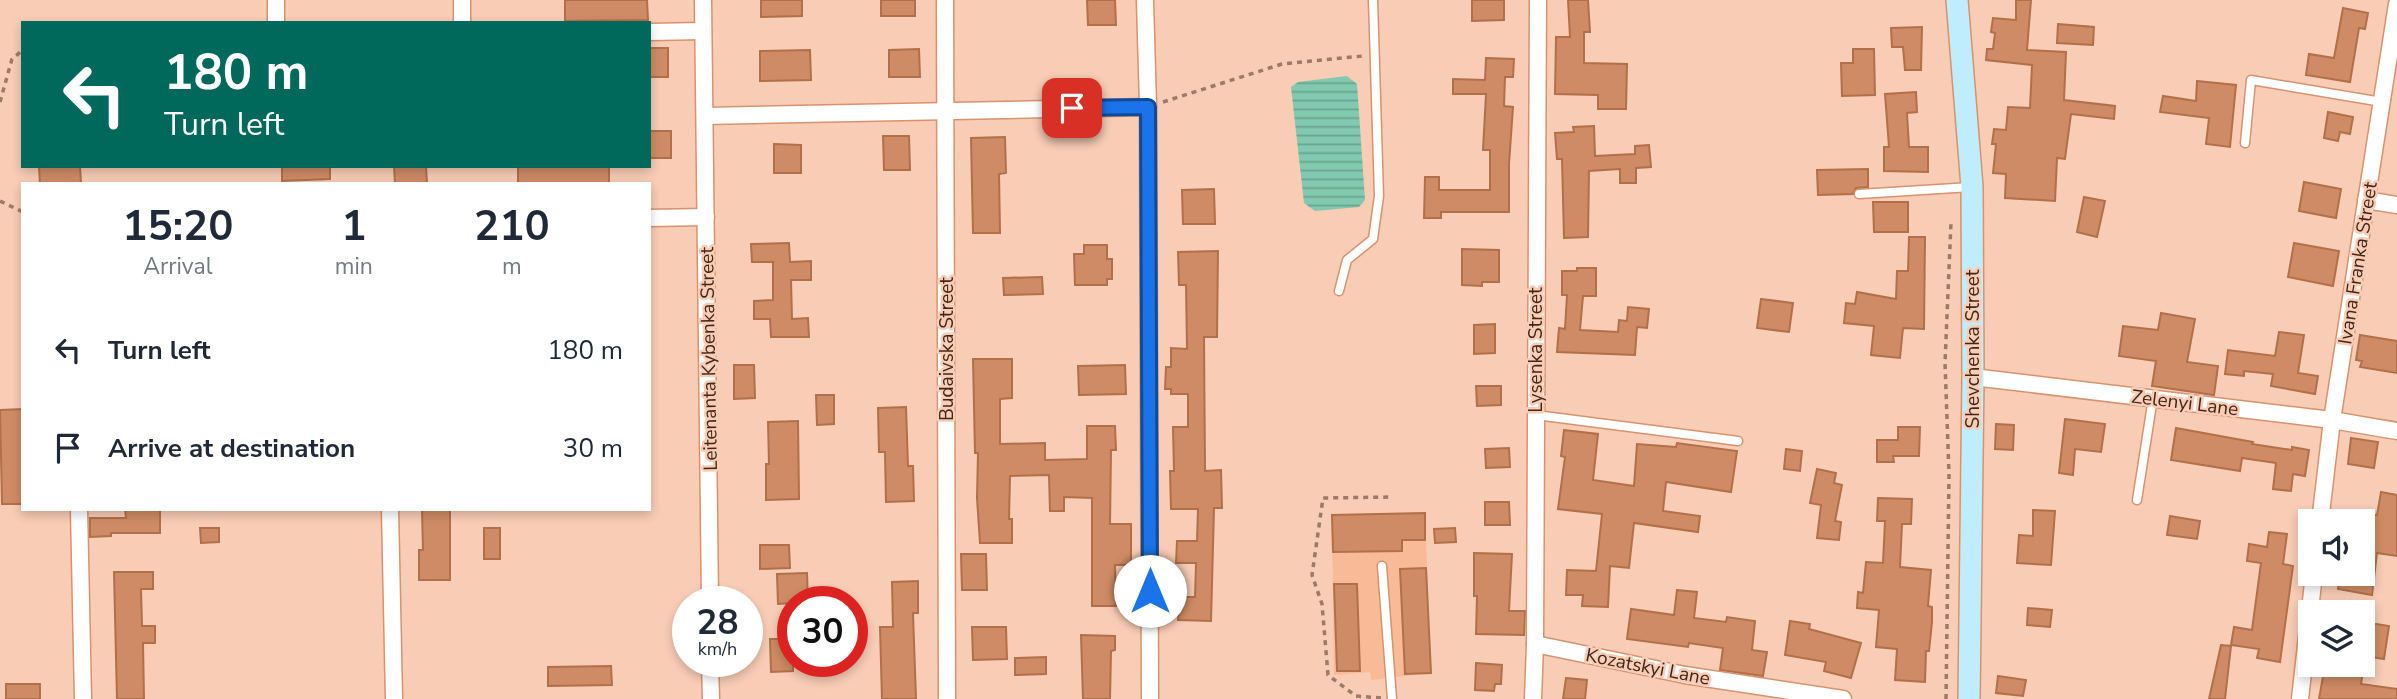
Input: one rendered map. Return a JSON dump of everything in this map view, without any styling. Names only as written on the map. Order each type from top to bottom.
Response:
[{"type":"street","points":[[276,0],[276,21]]},
{"type":"street","points":[[462,0],[462,21]]},
{"type":"street","points":[[651,32],[703,31],[703,0]]},
{"type":"street","name":"Budaivska Street","points":[[945,0],[947,699]]},
{"type":"street","points":[[1145,0],[1148,107],[1150,699]]},
{"type":"street","name":"Lysenka Street","points":[[1533,699],[1538,0]]},
{"type":"street","name":"Shevchenka Street","points":[[1957,0],[1962,188],[1973,377],[1969,699]]},
{"type":"street","name":"Ivana Franka Street","points":[[2322,509],[2332,420],[2397,4]]},
{"type":"street","name":"Leitenanta Kybenka Street","points":[[703,31],[710,586]]},
{"type":"street","points":[[705,116],[944,109],[1148,107]]},
{"type":"street","points":[[2366,200],[2397,205]]},
{"type":"street","points":[[651,218],[706,217]]},
{"type":"street","name":"Zelenyi Lane","points":[[1973,377],[2332,420],[2397,431]]},
{"type":"street","points":[[79,511],[83,699]]},
{"type":"street","points":[[390,511],[394,699]]},
{"type":"street","points":[[2300,699],[2313,586]]},
{"type":"street","name":"Kozatskyi Lane","points":[[1535,644],[1685,675],[1843,699]]},
{"type":"street","points":[[710,677],[711,699]]},
{"type":"lane","points":[[1339,291],[1347,260],[1373,239],[1378,196],[1373,0]]},
{"type":"lane","points":[[2245,143],[2251,80],[2382,102]]},
{"type":"lane","points":[[1859,194],[1962,188]]},
{"type":"lane","points":[[2137,500],[2153,398]]},
{"type":"lane","points":[[1535,415],[1738,441]]},
{"type":"lane","points":[[1382,566],[1392,699]]},
{"type":"path","points":[[0,102],[12,59],[21,52]]},
{"type":"path","points":[[1148,107],[1282,64],[1375,55]]},
{"type":"path","points":[[1946,699],[1950,474],[1945,363],[1962,188]]},
{"type":"path","points":[[0,201],[21,211]]},
{"type":"path","points":[[1386,699],[1356,696],[1328,676],[1322,604],[1312,575],[1323,498],[1392,497]]},
{"type":"shaded area","points":[[1347,76],[1357,84],[1365,200],[1359,207],[1315,211],[1304,203],[1291,87],[1298,82]]},
{"type":"shaded area","points":[[1425,513],[1431,673],[1371,680],[1370,672],[1334,675],[1332,515]]},
{"type":"building","points":[[565,0],[647,0],[648,20],[565,21]]},
{"type":"building","points":[[761,0],[802,0],[802,16],[761,17]]},
{"type":"building","points":[[881,0],[915,0],[915,16],[881,16]]},
{"type":"building","points":[[1087,0],[1115,0],[1116,25],[1088,25]]},
{"type":"building","points":[[1472,0],[1504,0],[1504,20],[1472,21]]},
{"type":"building","points":[[1568,0],[1588,0],[1590,32],[1584,32],[1584,63],[1627,64],[1626,109],[1598,109],[1598,95],[1555,94],[1556,37],[1570,37]]},
{"type":"building","points":[[2016,0],[2031,0],[2027,50],[2066,52],[2064,100],[2115,106],[2114,119],[2071,114],[2065,159],[2057,158],[2055,201],[2005,198],[2006,174],[1993,173],[1996,144],[1992,144],[1994,129],[2006,130],[2008,107],[2030,108],[2032,65],[1986,60],[1987,49],[1993,49],[1993,18],[2016,20]]},
{"type":"building","points":[[2343,8],[2368,13],[2365,29],[2359,28],[2350,82],[2306,75],[2309,54],[2334,58]]},
{"type":"building","points":[[2058,24],[2094,27],[2093,45],[2057,43]]},
{"type":"building","points":[[1922,27],[1921,70],[1905,70],[1903,47],[1892,47],[1891,28]]},
{"type":"building","points":[[651,48],[668,48],[668,77],[651,77]]},
{"type":"building","points":[[919,49],[920,77],[889,77],[889,50]]},
{"type":"building","points":[[1853,49],[1874,49],[1875,95],[1842,96],[1841,63],[1853,63]]},
{"type":"building","points":[[810,50],[811,80],[760,81],[760,51]]},
{"type":"building","points":[[1486,58],[1514,59],[1513,77],[1505,77],[1504,106],[1513,107],[1509,212],[1441,212],[1441,218],[1424,218],[1425,177],[1439,177],[1439,190],[1490,190],[1490,150],[1483,150],[1486,94],[1453,94],[1453,79],[1485,80]]},
{"type":"building","points":[[2197,81],[2236,85],[2230,147],[2206,144],[2209,118],[2160,112],[2163,96],[2196,101]]},
{"type":"building","points":[[1916,92],[1917,112],[1907,113],[1909,147],[1928,147],[1928,172],[1884,171],[1884,147],[1889,147],[1885,94]]},
{"type":"building","points":[[2328,112],[2353,117],[2350,134],[2340,132],[2338,141],[2324,138]]},
{"type":"building","points":[[1594,126],[1595,156],[1635,154],[1635,146],[1649,145],[1651,167],[1636,168],[1636,183],[1620,183],[1620,169],[1589,171],[1588,237],[1564,238],[1562,159],[1557,159],[1555,133],[1574,132],[1573,127]]},
{"type":"building","points":[[651,131],[671,131],[671,158],[651,158]]},
{"type":"building","points":[[883,136],[909,136],[910,170],[884,170]]},
{"type":"building","points":[[1005,137],[1006,173],[999,174],[1000,233],[973,233],[971,138]]},
{"type":"building","points":[[774,144],[801,145],[801,173],[774,173]]},
{"type":"building","points":[[39,168],[80,168],[81,182],[40,182]]},
{"type":"building","points":[[282,168],[330,168],[330,179],[282,181]]},
{"type":"building","points":[[394,168],[426,168],[427,182],[395,182]]},
{"type":"building","points":[[518,168],[609,168],[609,182],[518,182]]},
{"type":"building","points":[[1868,169],[1868,187],[1856,188],[1853,194],[1818,195],[1817,170]]},
{"type":"building","points":[[2304,182],[2341,189],[2336,218],[2299,211]]},
{"type":"building","points":[[1214,189],[1215,224],[1183,224],[1182,190]]},
{"type":"building","points":[[2084,197],[2105,201],[2097,237],[2077,232]]},
{"type":"building","points":[[1873,202],[1908,202],[1908,232],[1874,232]]},
{"type":"building","points":[[1909,237],[1925,237],[1924,329],[1903,328],[1900,358],[1871,355],[1874,326],[1844,323],[1846,303],[1855,304],[1857,292],[1896,299],[1897,271],[1908,271]]},
{"type":"building","points":[[789,243],[790,262],[811,261],[811,280],[791,280],[792,319],[808,318],[809,337],[771,337],[770,319],[754,319],[754,301],[773,300],[773,262],[752,262],[751,244]]},
{"type":"building","points":[[2294,243],[2339,251],[2333,286],[2288,277]]},
{"type":"building","points":[[1084,245],[1107,245],[1107,259],[1112,259],[1112,279],[1107,279],[1107,285],[1075,285],[1074,254],[1084,254]]},
{"type":"building","points":[[1462,249],[1499,250],[1499,282],[1482,282],[1482,286],[1462,285]]},
{"type":"building","points":[[1218,251],[1217,337],[1204,337],[1205,471],[1221,470],[1222,508],[1214,508],[1211,621],[1178,620],[1179,597],[1195,597],[1196,563],[1176,563],[1177,541],[1197,541],[1198,509],[1171,509],[1173,427],[1188,427],[1188,394],[1171,394],[1171,389],[1165,389],[1166,367],[1171,367],[1171,348],[1187,349],[1186,285],[1179,285],[1178,252]]},
{"type":"building","points":[[1577,268],[1596,268],[1596,296],[1583,296],[1580,330],[1618,332],[1619,320],[1627,321],[1628,307],[1649,309],[1647,328],[1637,327],[1635,355],[1557,352],[1559,328],[1565,329],[1567,295],[1562,295],[1562,271],[1577,271]]},
{"type":"building","points":[[1042,277],[1043,294],[1004,295],[1003,278]]},
{"type":"building","points":[[1761,299],[1793,303],[1789,332],[1757,328]]},
{"type":"building","points":[[2161,313],[2195,319],[2187,362],[2218,366],[2214,395],[2152,386],[2156,361],[2119,356],[2123,326],[2158,330]]},
{"type":"building","points":[[1495,324],[1495,353],[1474,354],[1474,325]]},
{"type":"building","points":[[2279,332],[2304,335],[2298,373],[2318,376],[2315,394],[2271,386],[2273,374],[2244,371],[2244,376],[2225,374],[2228,350],[2275,356]]},
{"type":"building","points":[[2360,335],[2397,341],[2397,373],[2360,367],[2362,361],[2356,360]]},
{"type":"building","points":[[973,359],[1012,359],[1012,398],[1000,399],[1000,444],[1045,443],[1045,460],[1087,459],[1087,426],[1115,426],[1116,450],[1111,450],[1110,524],[1131,524],[1131,565],[1115,565],[1116,606],[1092,606],[1092,498],[1064,497],[1064,511],[1050,511],[1049,475],[1010,476],[1009,519],[1012,519],[1012,543],[980,543]]},
{"type":"building","points":[[734,365],[754,365],[755,398],[734,399]]},
{"type":"building","points":[[1125,365],[1126,394],[1079,395],[1078,366]]},
{"type":"building","points":[[1476,386],[1501,386],[1501,405],[1477,406]]},
{"type":"building","points":[[816,395],[834,395],[834,424],[817,425]]},
{"type":"building","points":[[906,407],[908,466],[913,466],[914,501],[886,502],[885,452],[879,452],[878,408]]},
{"type":"building","points":[[21,409],[21,504],[2,504],[0,410]]},
{"type":"building","points":[[2065,419],[2105,424],[2101,452],[2075,449],[2073,475],[2059,473]]},
{"type":"building","points":[[798,421],[799,499],[766,500],[768,422]]},
{"type":"building","points":[[1996,424],[2014,425],[2013,450],[1995,449]]},
{"type":"building","points":[[1898,427],[1920,427],[1919,456],[1893,456],[1894,462],[1877,462],[1877,440],[1898,440]]},
{"type":"building","points":[[2176,428],[2253,442],[2252,444],[2309,450],[2305,476],[2293,474],[2291,491],[2273,489],[2276,463],[2242,458],[2240,471],[2171,460]]},
{"type":"building","points":[[1564,430],[1598,434],[1593,480],[1634,486],[1637,444],[1676,447],[1677,443],[1737,451],[1731,492],[1666,482],[1663,511],[1700,516],[1698,532],[1634,523],[1629,568],[1610,566],[1608,607],[1582,606],[1583,595],[1566,595],[1567,570],[1596,571],[1602,514],[1558,509],[1565,457],[1561,456]]},
{"type":"building","points":[[2351,438],[2378,442],[2374,468],[2348,464]]},
{"type":"building","points":[[1509,448],[1510,467],[1486,468],[1485,449]]},
{"type":"building","points":[[1786,449],[1802,451],[1800,471],[1784,469]]},
{"type":"building","points":[[1817,469],[1836,473],[1834,483],[1842,485],[1835,521],[1841,522],[1839,540],[1817,538],[1821,505],[1810,503]]},
{"type":"building","points":[[2381,492],[2397,495],[2397,556],[2377,553],[2375,570],[2375,515]]},
{"type":"building","points":[[1878,498],[1912,499],[1911,524],[1902,524],[1900,567],[1931,570],[1928,606],[1932,607],[1932,622],[1929,651],[1926,651],[1925,682],[1895,680],[1897,649],[1876,647],[1879,610],[1857,608],[1858,592],[1863,593],[1866,562],[1883,563],[1885,521],[1877,521]]},
{"type":"building","points":[[1485,502],[1509,502],[1510,525],[1485,525]]},
{"type":"building","points":[[2033,510],[2055,511],[2051,565],[2017,563],[2019,535],[2033,536]]},
{"type":"building","points":[[125,511],[160,511],[160,533],[111,533],[111,536],[90,537],[90,518],[126,518]]},
{"type":"building","points":[[422,511],[450,511],[450,580],[419,580],[419,550],[423,550]]},
{"type":"building","points":[[1425,513],[1425,540],[1402,540],[1402,551],[1333,552],[1332,515]]},
{"type":"building","points":[[2170,516],[2200,521],[2197,539],[2167,535]]},
{"type":"building","points":[[200,528],[219,528],[219,542],[201,543]]},
{"type":"building","points":[[484,528],[500,528],[500,559],[484,559]]},
{"type":"building","points":[[1455,528],[1456,542],[1435,543],[1434,529]]},
{"type":"building","points":[[2269,532],[2287,534],[2283,564],[2293,566],[2280,662],[2257,658],[2259,649],[2231,645],[2234,627],[2252,630],[2261,563],[2247,561],[2249,544],[2267,547]]},
{"type":"building","points":[[760,545],[789,545],[790,568],[760,569]]},
{"type":"building","points":[[1474,553],[1512,554],[1509,611],[1525,611],[1524,635],[1476,634]]},
{"type":"building","points":[[961,554],[986,554],[987,590],[962,590]]},
{"type":"building","points":[[1426,568],[1431,673],[1405,674],[1400,569]]},
{"type":"building","points":[[114,572],[153,572],[153,589],[141,589],[142,626],[155,626],[155,643],[143,643],[144,699],[117,699]]},
{"type":"building","points":[[807,573],[807,586],[777,586],[777,574]]},
{"type":"building","points":[[918,581],[918,613],[913,613],[916,699],[882,699],[880,627],[893,627],[892,582]]},
{"type":"building","points":[[1334,584],[1357,584],[1360,671],[1337,671]]},
{"type":"building","points":[[2338,586],[2373,586],[2372,595],[2338,589]]},
{"type":"building","points":[[1677,590],[1697,592],[1694,618],[1726,622],[1727,617],[1755,621],[1752,650],[1767,652],[1763,676],[1720,670],[1723,648],[1689,643],[1688,647],[1627,639],[1631,609],[1674,615]]},
{"type":"building","points":[[2028,608],[2052,610],[2050,627],[2027,625]]},
{"type":"building","points":[[1790,621],[1810,624],[1809,629],[1861,643],[1851,678],[1824,671],[1826,662],[1785,655]]},
{"type":"building","points":[[2375,624],[2389,626],[2384,659],[2375,658]]},
{"type":"building","points":[[972,627],[1006,627],[1007,659],[973,660]]},
{"type":"building","points":[[1081,635],[1115,636],[1115,650],[1111,651],[1110,699],[1083,699]]},
{"type":"building","points":[[770,639],[777,639],[777,672],[771,672]]},
{"type":"building","points":[[2221,645],[2231,646],[2225,699],[2209,699]]},
{"type":"building","points":[[1046,657],[1046,674],[1015,675],[1015,658]]},
{"type":"building","points":[[1476,663],[1502,665],[1501,684],[1495,684],[1494,691],[1475,690]]},
{"type":"building","points":[[611,666],[612,685],[548,686],[548,667]]},
{"type":"building","points":[[1998,676],[2026,680],[2023,696],[1996,693]]},
{"type":"building","points":[[2323,677],[2362,677],[2361,684],[2397,689],[2397,699],[2319,699]]},
{"type":"building","points":[[1566,678],[1587,680],[1585,699],[1563,699]]},
{"type":"building","points":[[6,684],[40,684],[40,699],[6,699]]},
{"type":"route","points":[[1072,108],[1148,107],[1150,591]]}]
